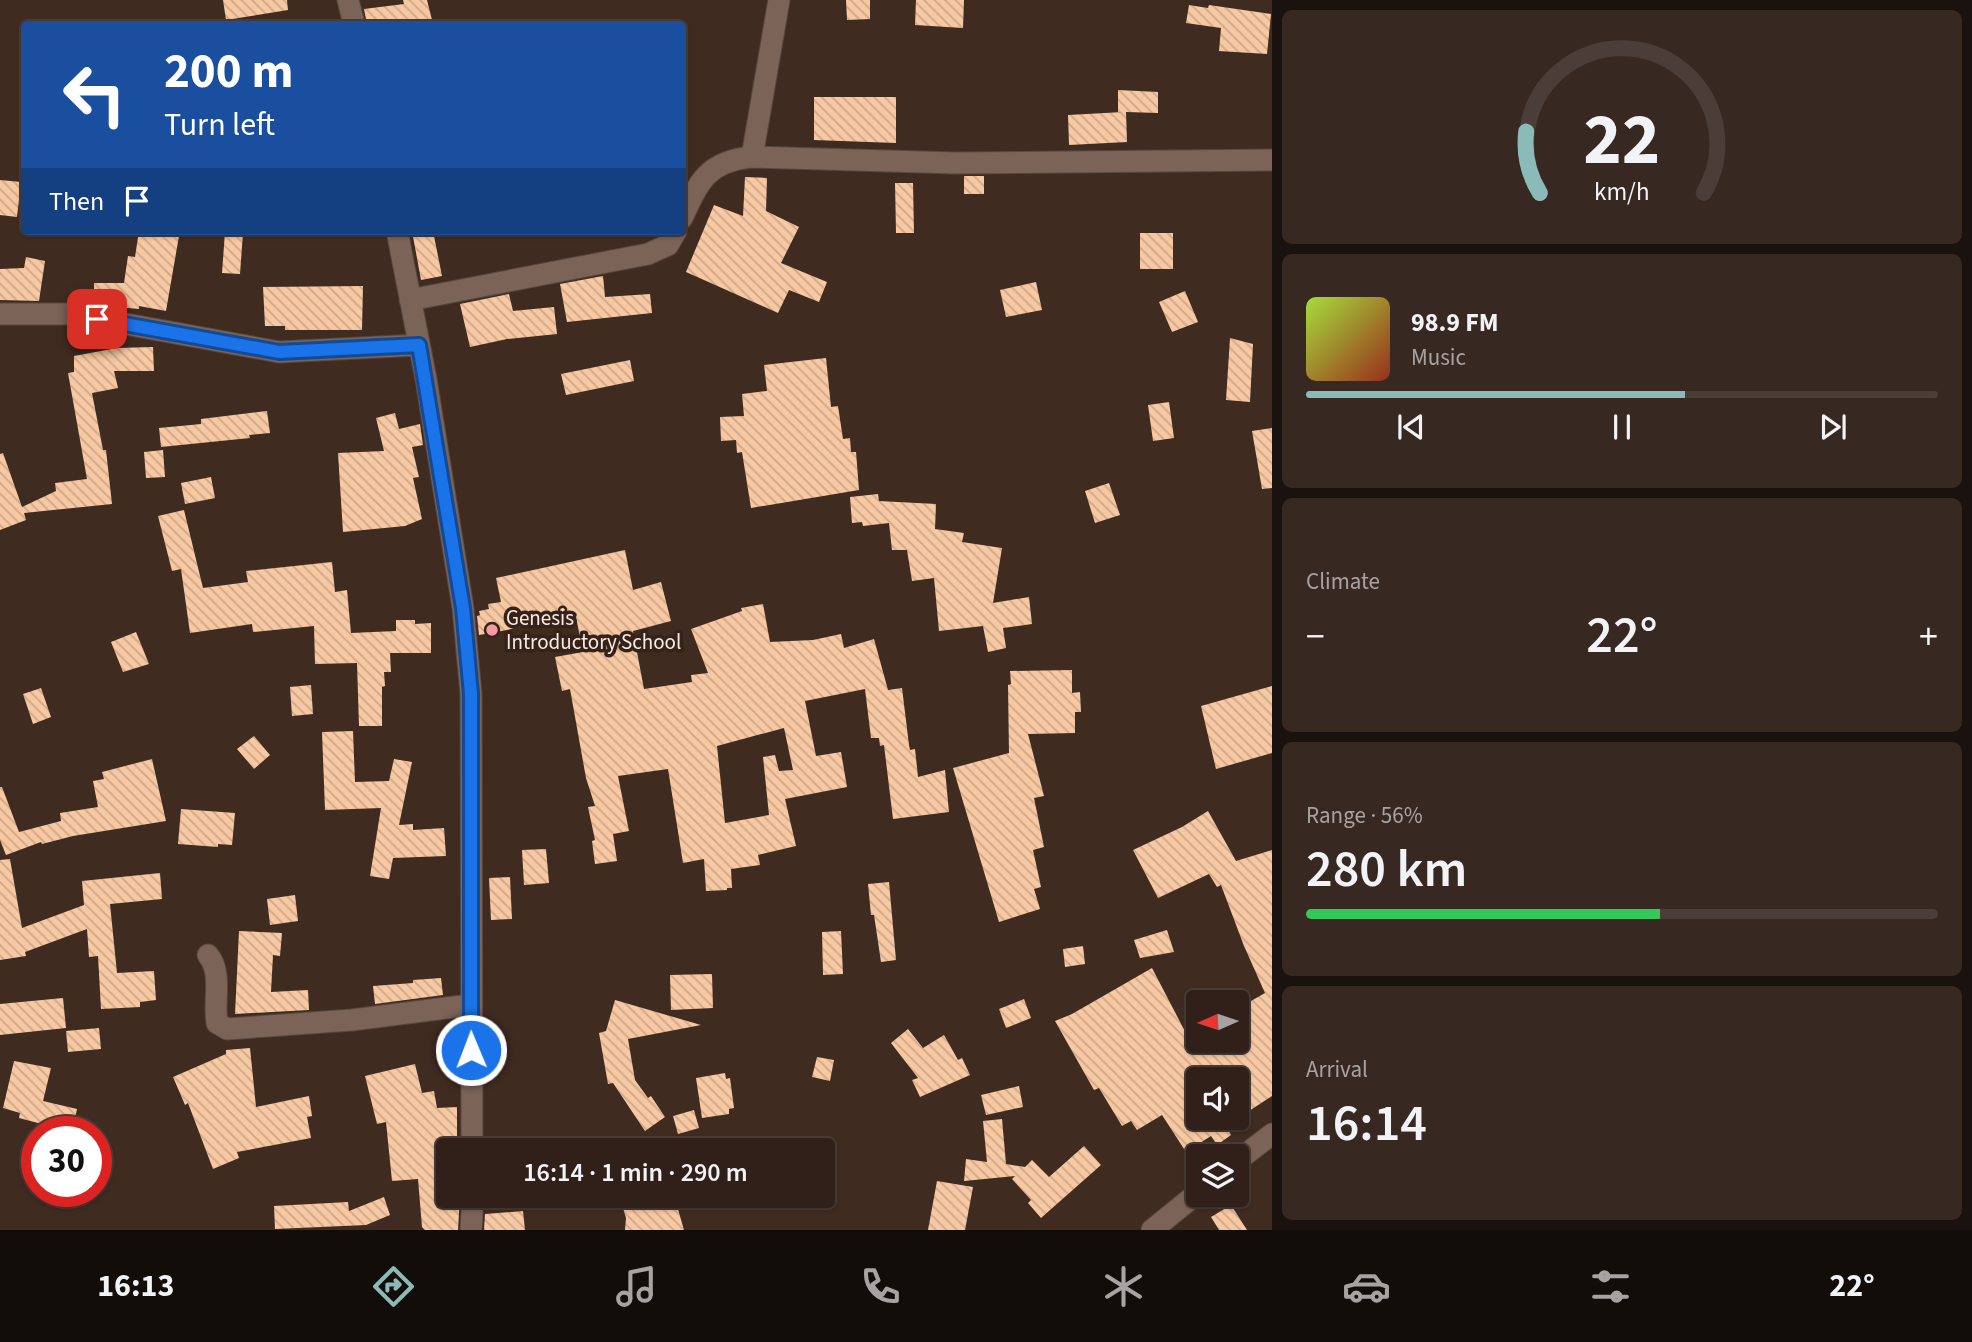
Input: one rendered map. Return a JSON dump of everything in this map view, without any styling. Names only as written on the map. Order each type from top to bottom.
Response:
[{"type":"street","points":[[348,0],[353,21]]},
{"type":"street","points":[[752,157],[779,0]]},
{"type":"street","points":[[686,210],[698,184],[706,175],[726,163],[752,157],[955,163],[1272,160]]},
{"type":"street","points":[[398,235],[463,608],[471,694],[472,1138]]},
{"type":"street","points":[[411,300],[648,254],[668,245],[674,235]]},
{"type":"street","points":[[0,314],[71,314],[279,352],[419,345]]},
{"type":"street","points":[[208,955],[214,962],[217,1023],[227,1028],[352,1020],[470,1005]]},
{"type":"street","points":[[1249,1152],[1272,1134]]},
{"type":"street","points":[[1152,1230],[1186,1203]]},
{"type":"street","points":[[471,1230],[472,1208]]},
{"type":"building","points":[[223,0],[287,0],[288,10],[226,20]]},
{"type":"building","points":[[403,0],[427,0],[432,21],[366,21],[364,9],[404,4]]},
{"type":"building","points":[[846,0],[870,0],[870,19],[847,20]]},
{"type":"building","points":[[916,0],[964,0],[963,28],[915,25]]},
{"type":"building","points":[[1189,5],[1208,8],[1209,5],[1271,14],[1267,54],[1219,51],[1221,28],[1186,23]]},
{"type":"building","points":[[1118,90],[1158,92],[1158,113],[1126,112],[1127,142],[1069,145],[1068,115],[1123,112],[1118,112]]},
{"type":"building","points":[[814,97],[896,97],[896,143],[814,140]]},
{"type":"building","points":[[964,176],[984,176],[984,194],[964,194]]},
{"type":"building","points":[[745,177],[767,178],[766,211],[799,227],[781,263],[827,282],[819,302],[789,290],[778,313],[686,272],[714,205],[743,216]]},
{"type":"building","points":[[0,180],[21,182],[17,217],[0,215]]},
{"type":"building","points":[[895,183],[913,183],[914,233],[896,233]]},
{"type":"building","points":[[1140,233],[1173,233],[1173,269],[1140,269]]},
{"type":"building","points":[[138,235],[179,236],[166,311],[139,306],[139,309],[94,305],[94,283],[124,283],[128,256],[135,257]]},
{"type":"building","points":[[225,235],[243,235],[240,274],[222,273]]},
{"type":"building","points":[[413,235],[434,235],[442,276],[421,280]]},
{"type":"building","points":[[26,257],[45,261],[39,301],[0,300],[0,269],[24,268]]},
{"type":"building","points":[[603,276],[605,297],[650,294],[652,313],[567,322],[560,284]]},
{"type":"building","points":[[1036,282],[1042,310],[1006,317],[1000,290]]},
{"type":"building","points":[[363,286],[362,330],[285,330],[285,326],[265,326],[263,287]]},
{"type":"building","points":[[1185,291],[1198,322],[1172,332],[1159,302]]},
{"type":"building","points":[[509,294],[513,311],[554,307],[557,334],[507,339],[470,347],[460,304]]},
{"type":"building","points":[[1230,338],[1253,344],[1250,402],[1226,400]]},
{"type":"building","points":[[153,347],[154,371],[114,371],[118,388],[92,393],[103,450],[106,450],[112,504],[24,513],[26,520],[0,530],[0,454],[3,453],[22,507],[56,491],[55,483],[87,479],[68,373],[74,372],[74,356],[117,348]]},
{"type":"building","points":[[826,358],[831,407],[838,406],[843,439],[850,438],[851,452],[856,452],[859,490],[751,508],[742,452],[737,453],[736,440],[721,441],[720,417],[744,416],[742,394],[767,391],[764,365]]},
{"type":"building","points":[[630,360],[634,381],[566,395],[561,374]]},
{"type":"building","points":[[1169,402],[1174,438],[1153,441],[1148,405]]},
{"type":"building","points":[[267,411],[270,433],[249,435],[250,438],[161,447],[159,428],[201,424],[201,419]]},
{"type":"building","points":[[395,413],[399,429],[420,424],[423,445],[412,447],[419,477],[413,478],[422,519],[405,526],[343,532],[338,453],[384,451],[376,418]]},
{"type":"building","points":[[1272,428],[1272,488],[1262,489],[1252,431]]},
{"type":"building","points":[[163,450],[165,477],[146,478],[144,452]]},
{"type":"building","points":[[211,477],[215,498],[185,504],[181,483]]},
{"type":"building","points":[[1109,483],[1120,515],[1095,523],[1085,491]]},
{"type":"building","points":[[878,494],[879,501],[936,504],[935,529],[964,533],[962,542],[1002,548],[993,603],[1029,597],[1032,624],[1003,628],[1006,648],[988,652],[983,626],[939,631],[934,578],[912,581],[907,550],[892,550],[889,523],[863,526],[862,522],[852,523],[850,497]]},
{"type":"building","points":[[184,510],[203,588],[248,582],[246,571],[332,562],[335,592],[347,590],[351,633],[396,631],[396,620],[415,620],[415,624],[431,623],[431,653],[390,653],[391,672],[384,672],[385,686],[382,687],[382,726],[359,726],[357,663],[315,664],[314,626],[253,632],[252,624],[190,633],[181,569],[172,571],[158,516]]},
{"type":"building","points":[[625,550],[633,590],[661,582],[671,621],[633,631],[644,689],[692,682],[691,675],[708,673],[691,629],[742,611],[741,608],[763,604],[770,642],[813,640],[841,634],[844,648],[874,639],[888,690],[902,688],[909,745],[910,750],[915,749],[918,777],[945,770],[949,812],[893,819],[884,745],[880,746],[879,738],[871,738],[865,689],[805,701],[816,756],[841,752],[847,787],[785,799],[796,846],[758,855],[760,865],[731,869],[732,888],[706,891],[704,859],[683,863],[668,769],[618,776],[629,831],[613,834],[617,861],[595,864],[592,841],[595,840],[588,807],[595,806],[586,778],[570,689],[562,691],[555,657],[583,652],[575,612],[479,635],[479,611],[489,609],[488,604],[501,602],[496,578]],"holes":[[[784,728],[793,770],[779,771],[775,755],[763,757],[769,815],[725,823],[717,746]]]},
{"type":"building","points":[[136,632],[149,664],[123,672],[111,642]]},
{"type":"building","points":[[1072,670],[1072,693],[1080,692],[1081,712],[1075,712],[1075,733],[1028,734],[1044,796],[1034,798],[1044,847],[1033,850],[1041,887],[1034,889],[1040,909],[999,922],[953,768],[1009,753],[1010,671]]},
{"type":"building","points":[[311,685],[313,714],[292,716],[290,687]]},
{"type":"building","points":[[1272,686],[1272,753],[1216,769],[1201,706]]},
{"type":"building","points":[[41,688],[51,717],[33,724],[23,694]]},
{"type":"building","points":[[353,731],[355,782],[389,781],[394,759],[412,762],[399,825],[413,824],[413,830],[444,828],[446,856],[393,858],[389,879],[370,876],[381,808],[325,810],[322,732]]},
{"type":"building","points":[[254,736],[270,755],[254,769],[237,749]]},
{"type":"building","points":[[152,759],[166,821],[73,836],[42,844],[41,842],[6,855],[0,840],[0,787],[19,832],[61,821],[60,813],[98,807],[93,781],[104,779],[102,772]]},
{"type":"building","points":[[181,809],[235,813],[232,845],[218,844],[218,847],[178,844]]},
{"type":"building","points":[[1208,811],[1236,861],[1272,850],[1272,1096],[1249,1111],[1249,1067],[1186,1067],[1186,1130],[1228,1130],[1231,1135],[1218,1144],[1211,1136],[1198,1144],[1186,1144],[1186,1152],[1162,1115],[1137,1130],[1131,1121],[1122,1126],[1099,1088],[1094,1090],[1055,1021],[1152,968],[1186,1033],[1186,1054],[1250,1054],[1250,1002],[1265,993],[1221,885],[1217,887],[1209,874],[1158,898],[1133,850],[1182,827]]},
{"type":"building","points":[[546,849],[549,883],[524,885],[522,850]]},
{"type":"building","points":[[10,859],[22,928],[84,905],[82,881],[160,873],[162,899],[110,904],[117,973],[154,971],[156,1000],[140,1002],[140,1007],[101,1009],[98,956],[89,957],[87,929],[25,952],[26,956],[0,960],[0,860]]},
{"type":"building","points":[[510,877],[512,919],[491,920],[489,878]]},
{"type":"building","points":[[889,882],[896,960],[881,962],[874,915],[871,915],[868,884]]},
{"type":"building","points":[[295,895],[298,921],[270,925],[267,899]]},
{"type":"building","points":[[1167,930],[1174,952],[1140,958],[1134,940]]},
{"type":"building","points":[[239,931],[282,933],[280,956],[273,955],[271,992],[308,990],[309,1010],[235,1014]]},
{"type":"building","points":[[841,931],[843,974],[823,975],[822,932]]},
{"type":"building","points":[[1083,946],[1085,964],[1065,967],[1063,949]]},
{"type":"building","points":[[712,974],[713,1008],[671,1010],[670,975]]},
{"type":"building","points":[[441,978],[443,995],[375,1004],[373,986]]},
{"type":"building","points":[[63,998],[66,1028],[0,1035],[0,1004]]},
{"type":"building","points":[[1024,999],[1031,1018],[1006,1028],[999,1009]]},
{"type":"building","points":[[615,1000],[701,1025],[628,1039],[635,1080],[648,1098],[651,1096],[665,1117],[645,1131],[613,1083],[608,1084],[599,1033],[606,1031]]},
{"type":"building","points":[[99,1028],[101,1049],[68,1052],[66,1031]]},
{"type":"building","points":[[908,1029],[923,1048],[944,1035],[958,1060],[962,1058],[970,1075],[920,1097],[912,1080],[918,1078],[891,1043]]},
{"type":"building","points":[[250,1048],[256,1107],[309,1096],[312,1116],[307,1117],[311,1138],[237,1152],[239,1158],[213,1169],[188,1103],[185,1105],[173,1077],[226,1054],[226,1050]]},
{"type":"building","points":[[817,1057],[834,1060],[830,1081],[812,1077]]},
{"type":"building","points":[[14,1061],[51,1068],[43,1101],[77,1109],[75,1116],[21,1116],[21,1119],[20,1113],[3,1108]]},
{"type":"building","points":[[415,1064],[422,1093],[434,1091],[437,1108],[457,1107],[457,1138],[436,1138],[436,1208],[459,1208],[458,1230],[425,1230],[422,1227],[418,1179],[392,1181],[386,1122],[377,1124],[365,1076]]},
{"type":"building","points":[[725,1073],[726,1079],[730,1078],[734,1108],[729,1109],[729,1114],[702,1118],[696,1078]]},
{"type":"building","points":[[1019,1086],[1023,1107],[986,1115],[981,1095]]},
{"type":"building","points":[[694,1110],[699,1128],[678,1134],[673,1116]]},
{"type":"building","points":[[1002,1119],[1006,1164],[1025,1167],[1032,1160],[1049,1177],[1084,1146],[1101,1165],[1041,1218],[1028,1203],[1031,1200],[1012,1179],[1015,1176],[964,1181],[966,1159],[987,1162],[983,1121]]},
{"type":"building","points":[[937,1181],[973,1187],[965,1230],[928,1230]]},
{"type":"building","points":[[384,1197],[390,1215],[366,1225],[275,1229],[274,1206],[348,1202],[349,1211]]},
{"type":"building","points":[[1232,1207],[1247,1230],[1219,1230],[1211,1217]]},
{"type":"building","points":[[623,1208],[678,1208],[684,1230],[625,1230],[626,1218]]},
{"type":"building","points":[[523,1211],[525,1230],[484,1230],[485,1214]]},
{"type":"place","name":"Genesis Introductory School","points":[[492,630]]},
{"type":"route","points":[[97,319],[279,352],[419,345],[463,608],[471,694],[471,1050]]}]
